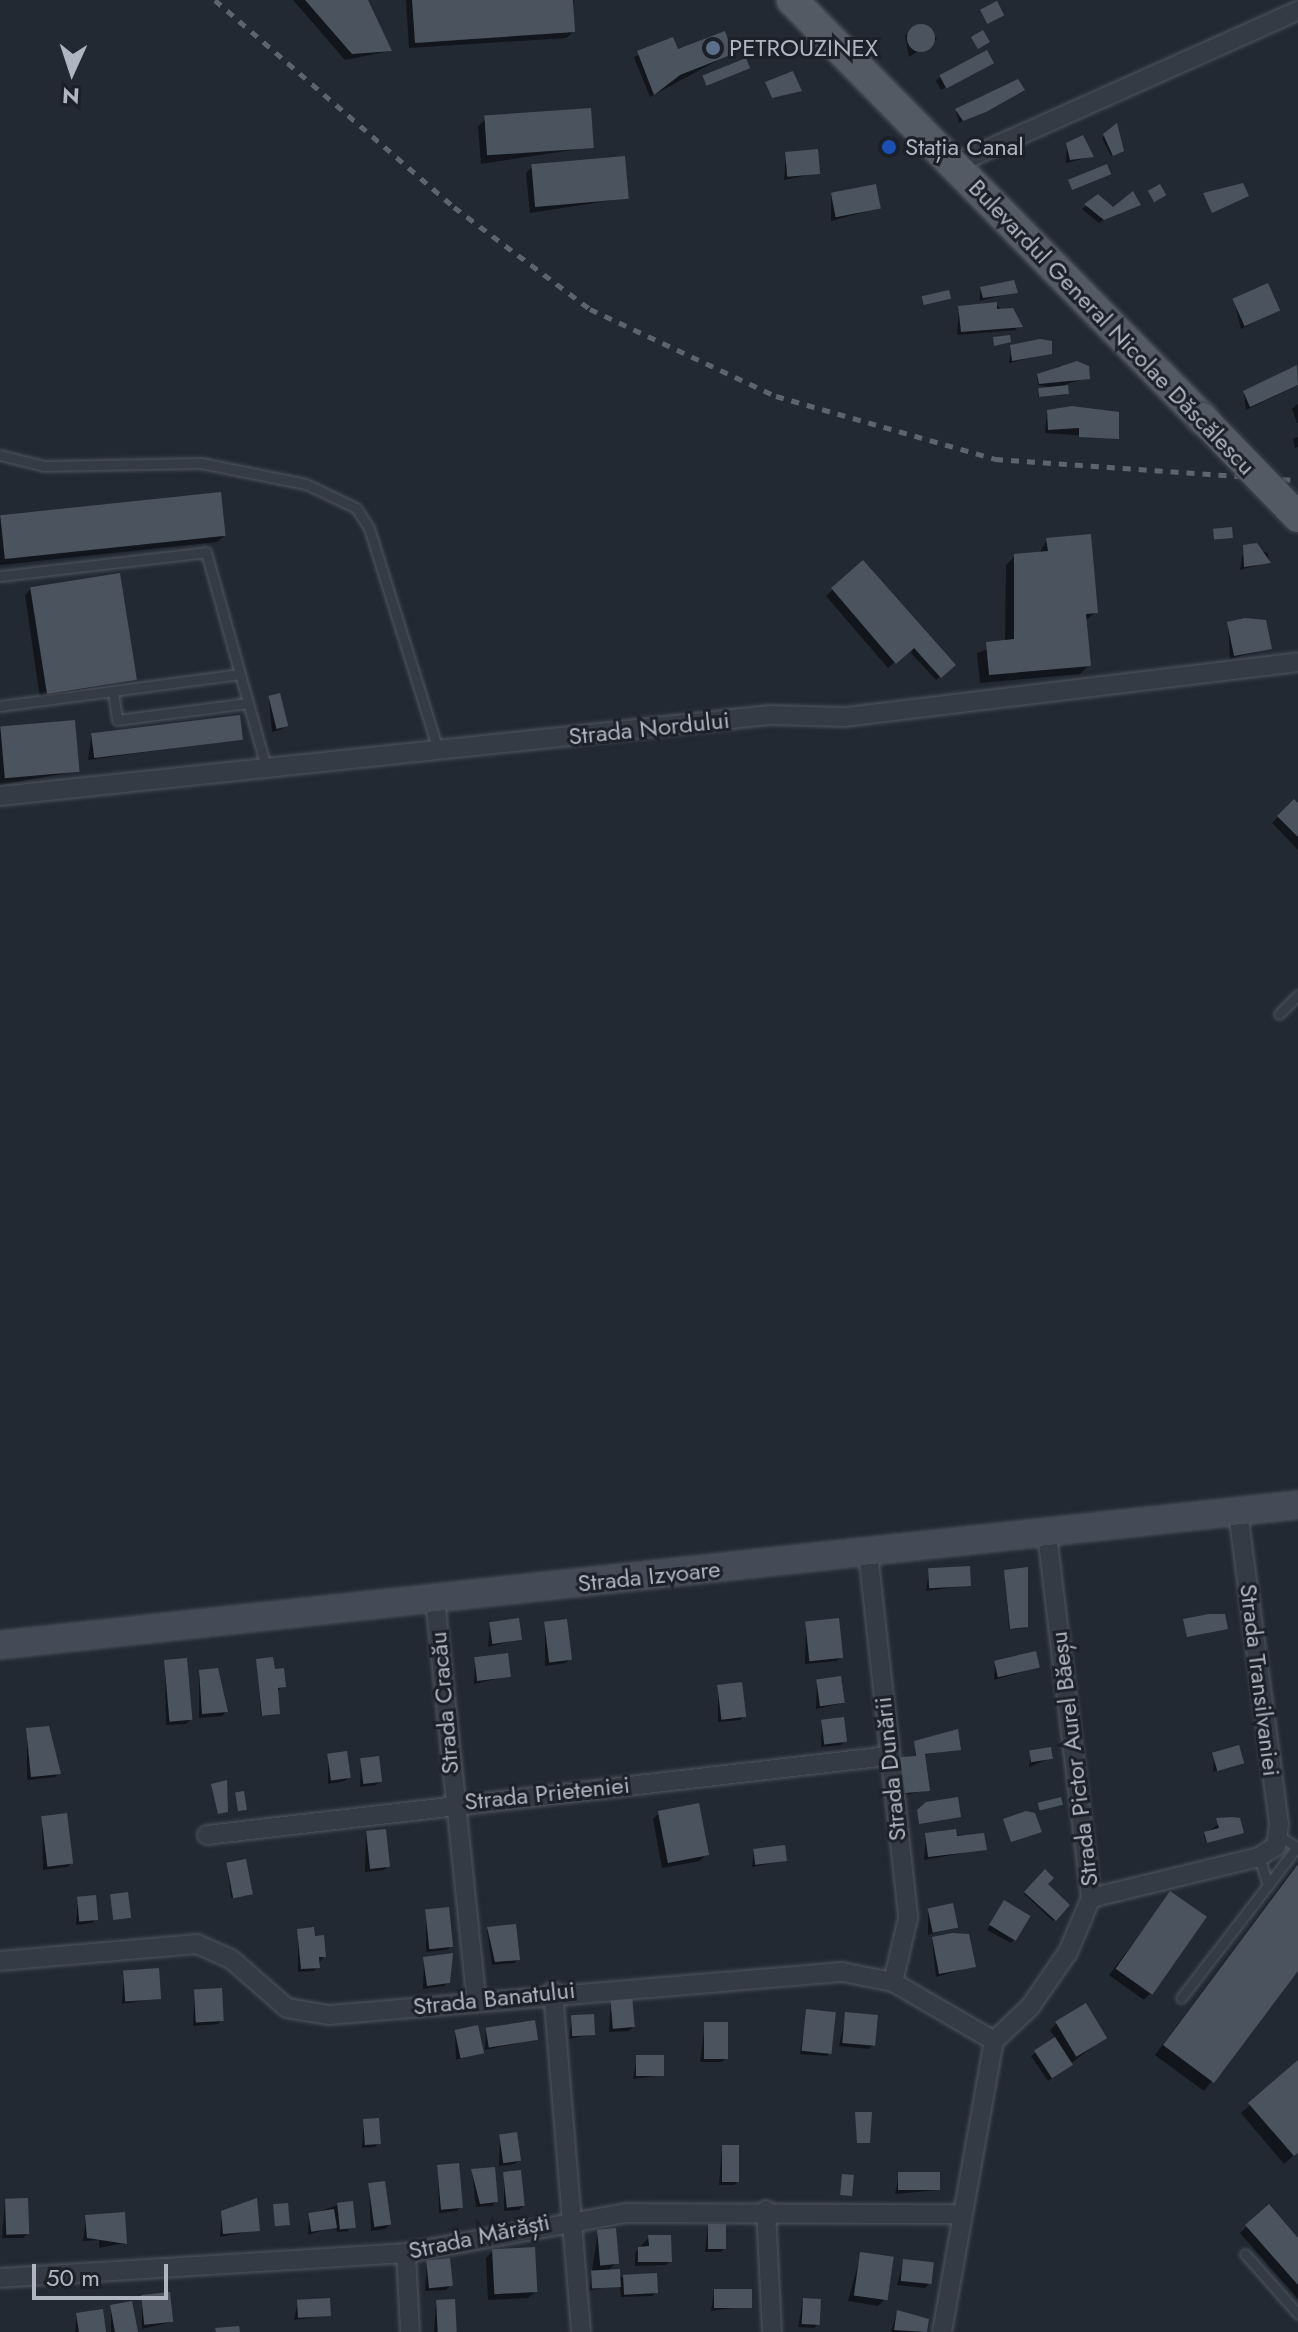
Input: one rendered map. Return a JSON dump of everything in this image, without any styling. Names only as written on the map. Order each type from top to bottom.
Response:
[{"type":"main road","name":"Bulevardul General Nicolae Dăscălescu","points":[[792,0],[1298,517]]},
{"type":"main road","name":"Strada Izvoare","points":[[0,1645],[1298,1505]]},
{"type":"street","points":[[953,165],[1298,11]]},
{"type":"street","name":"Strada Nordului","points":[[0,796],[770,715],[845,717],[1298,662]]},
{"type":"street","name":"Strada Transilvaniei","points":[[1238,1512],[1279,1836]]},
{"type":"street","name":"Strada Pictor Aurel Băeșu","points":[[994,2041],[1030,2007],[1068,1952],[1091,1898],[1047,1533]]},
{"type":"street","name":"Strada Dunării","points":[[868,1553],[908,1918],[893,1982]]},
{"type":"street","name":"Strada Cracău","points":[[435,1599],[453,1803],[476,1999]]},
{"type":"street","name":"Strada Prieteniei","points":[[207,1835],[453,1803],[888,1756]]},
{"type":"street","points":[[1091,1898],[1259,1857],[1279,1836]]},
{"type":"street","name":"Strada Banatului","points":[[0,1961],[197,1944],[231,1959],[287,2008],[309,2014],[793,1970],[893,1982],[994,2041]]},
{"type":"street","points":[[553,1991],[581,2332]]},
{"type":"street","points":[[942,2332],[958,2214],[994,2041]]},
{"type":"street","points":[[766,2210],[772,2332]]},
{"type":"street","name":"Strada Mărăști","points":[[0,2278],[406,2253],[573,2217],[766,2210],[958,2214]]},
{"type":"street","points":[[406,2253],[410,2332]]},
{"type":"lane","points":[[0,455],[44,466],[201,463],[306,484],[356,508],[369,528],[438,749]]},
{"type":"lane","points":[[0,576],[206,552],[266,767]]},
{"type":"lane","points":[[0,706],[240,674]]},
{"type":"lane","points":[[113,691],[117,720],[248,703]]},
{"type":"lane","points":[[1279,1014],[1298,995]]},
{"type":"lane","points":[[1181,1998],[1297,1847],[1279,1836]]},
{"type":"lane","points":[[1259,1857],[1268,1885]]},
{"type":"lane","points":[[1245,2254],[1298,2314]]},
{"type":"building","points":[[305,0],[368,0],[392,51],[352,54]]},
{"type":"building","points":[[412,0],[573,0],[575,32],[415,43]]},
{"type":"building","points":[[997,1],[1004,15],[987,24],[980,10]]},
{"type":"building","points":[[921,24],[931,28],[935,38],[931,48],[921,52],[911,48],[907,38],[911,28]]},
{"type":"building","points":[[983,30],[990,42],[978,49],[971,37]]},
{"type":"building","points":[[725,31],[733,54],[680,75],[654,95],[637,51],[673,37],[678,49]]},
{"type":"building","points":[[987,50],[994,63],[946,89],[939,75]]},
{"type":"building","points":[[746,58],[750,68],[707,86],[702,76]]},
{"type":"building","points":[[793,71],[802,91],[772,98],[765,82]]},
{"type":"building","points":[[1018,79],[1025,90],[986,112],[963,121],[955,109]]},
{"type":"building","points":[[591,108],[594,148],[487,155],[484,115]]},
{"type":"building","points":[[1117,123],[1124,151],[1113,156],[1103,134]]},
{"type":"building","points":[[1083,135],[1094,157],[1070,160],[1066,143]]},
{"type":"building","points":[[818,149],[820,174],[787,177],[785,152]]},
{"type":"building","points":[[625,156],[629,199],[535,207],[531,164]]},
{"type":"building","points":[[1107,164],[1111,174],[1072,190],[1068,180]]},
{"type":"building","points":[[1243,183],[1249,196],[1212,213],[1203,193]]},
{"type":"building","points":[[876,184],[881,209],[836,217],[831,193]]},
{"type":"building","points":[[1160,184],[1166,195],[1154,202],[1148,191]]},
{"type":"building","points":[[1133,191],[1141,205],[1104,220],[1084,204],[1098,194],[1113,207]]},
{"type":"building","points":[[1014,280],[1018,293],[983,298],[980,287]]},
{"type":"building","points":[[1268,283],[1280,310],[1245,326],[1232,299]]},
{"type":"building","points":[[949,290],[951,299],[924,305],[922,296]]},
{"type":"building","points":[[997,302],[997,309],[1013,308],[1023,327],[961,332],[958,306]]},
{"type":"building","points":[[1010,335],[1011,342],[994,346],[993,337]]},
{"type":"building","points":[[1040,339],[1052,341],[1052,354],[1012,361],[1010,345]]},
{"type":"building","points":[[1077,361],[1089,366],[1090,379],[1039,384],[1037,374]]},
{"type":"building","points":[[1297,365],[1298,385],[1250,407],[1243,391]]},
{"type":"building","points":[[1068,385],[1069,394],[1039,397],[1038,388]]},
{"type":"building","points":[[1072,406],[1119,412],[1119,439],[1079,437],[1079,428],[1048,430],[1047,410]]},
{"type":"building","points":[[221,492],[226,536],[5,559],[0,515]]},
{"type":"building","points":[[1232,527],[1233,538],[1214,540],[1213,529]]},
{"type":"building","points":[[1091,534],[1098,613],[1086,614],[1091,666],[989,675],[986,642],[1014,639],[1014,554],[1048,551],[1046,538]]},
{"type":"building","points":[[1257,543],[1271,563],[1244,567],[1243,545]]},
{"type":"building","points":[[863,560],[956,665],[941,678],[914,648],[896,664],[831,588]]},
{"type":"building","points":[[120,573],[137,680],[47,694],[30,587]]},
{"type":"building","points":[[1245,618],[1266,620],[1272,649],[1234,656],[1227,622]]},
{"type":"building","points":[[280,693],[288,726],[277,729],[268,696]]},
{"type":"building","points":[[240,715],[243,740],[94,758],[91,733]]},
{"type":"building","points":[[75,720],[80,772],[5,778],[0,727]]},
{"type":"building","points":[[1294,799],[1298,803],[1298,837],[1277,816]]},
{"type":"building","points":[[970,1566],[971,1586],[929,1588],[928,1568]]},
{"type":"building","points":[[1028,1567],[1028,1627],[1010,1629],[1004,1570]]},
{"type":"building","points":[[1225,1614],[1228,1629],[1187,1637],[1183,1619]]},
{"type":"building","points":[[519,1618],[522,1640],[492,1644],[489,1622]]},
{"type":"building","points":[[839,1618],[843,1658],[809,1661],[805,1622]]},
{"type":"building","points":[[567,1619],[572,1660],[549,1662],[544,1622]]},
{"type":"building","points":[[1036,1651],[1040,1668],[998,1677],[994,1661]]},
{"type":"building","points":[[508,1653],[511,1677],[477,1681],[474,1657]]},
{"type":"building","points":[[273,1657],[275,1669],[284,1668],[286,1687],[278,1688],[280,1714],[262,1716],[256,1659]]},
{"type":"building","points":[[187,1658],[192,1720],[169,1722],[164,1660]]},
{"type":"building","points":[[218,1668],[228,1712],[202,1714],[199,1670]]},
{"type":"building","points":[[841,1676],[845,1703],[820,1706],[816,1679]]},
{"type":"building","points":[[742,1682],[746,1717],[721,1720],[717,1685]]},
{"type":"building","points":[[844,1717],[847,1742],[824,1745],[821,1720]]},
{"type":"building","points":[[49,1726],[61,1774],[31,1777],[26,1728]]},
{"type":"building","points":[[958,1729],[961,1750],[925,1754],[930,1791],[905,1793],[900,1757],[916,1756],[914,1741]]},
{"type":"building","points":[[1239,1745],[1244,1763],[1217,1771],[1212,1753]]},
{"type":"building","points":[[1051,1747],[1053,1759],[1031,1762],[1029,1750]]},
{"type":"building","points":[[347,1751],[351,1778],[331,1781],[327,1754]]},
{"type":"building","points":[[379,1756],[382,1782],[363,1784],[360,1758]]},
{"type":"building","points":[[227,1780],[228,1812],[218,1814],[211,1784]]},
{"type":"building","points":[[244,1791],[247,1810],[238,1811],[235,1792]]},
{"type":"building","points":[[958,1797],[961,1817],[919,1824],[917,1810],[926,1802]]},
{"type":"building","points":[[1061,1797],[1063,1805],[1040,1811],[1038,1803]]},
{"type":"building","points":[[699,1803],[709,1855],[668,1863],[658,1811]]},
{"type":"building","points":[[1026,1811],[1035,1813],[1042,1832],[1011,1842],[1003,1819]]},
{"type":"building","points":[[67,1813],[73,1864],[47,1867],[41,1816]]},
{"type":"building","points":[[1216,1818],[1240,1818],[1244,1833],[1207,1843],[1204,1832],[1219,1828]]},
{"type":"building","points":[[386,1829],[390,1867],[370,1869],[366,1831]]},
{"type":"building","points":[[956,1829],[957,1836],[984,1833],[987,1850],[928,1857],[925,1833]]},
{"type":"building","points":[[785,1845],[787,1861],[755,1865],[753,1849]]},
{"type":"building","points":[[246,1859],[253,1894],[233,1898],[226,1863]]},
{"type":"building","points":[[1298,1864],[1298,1971],[1214,2083],[1163,2045]]},
{"type":"building","points":[[1045,1869],[1054,1878],[1048,1884],[1070,1905],[1056,1921],[1024,1892]]},
{"type":"building","points":[[1170,1891],[1207,1917],[1152,1995],[1116,1969]]},
{"type":"building","points":[[128,1892],[131,1918],[113,1920],[110,1894]]},
{"type":"building","points":[[96,1895],[98,1920],[79,1922],[77,1897]]},
{"type":"building","points":[[1004,1900],[1031,1916],[1016,1941],[989,1925]]},
{"type":"building","points":[[953,1903],[958,1927],[933,1933],[928,1908]]},
{"type":"building","points":[[449,1907],[453,1947],[429,1949],[425,1910]]},
{"type":"building","points":[[516,1924],[520,1960],[495,1962],[487,1927]]},
{"type":"building","points":[[314,1927],[315,1936],[324,1935],[326,1957],[319,1957],[320,1968],[301,1969],[297,1929]]},
{"type":"building","points":[[969,1934],[976,1967],[939,1974],[932,1937]]},
{"type":"building","points":[[453,1953],[450,1983],[427,1986],[423,1957]]},
{"type":"building","points":[[159,1968],[161,1999],[125,2001],[123,1971]]},
{"type":"building","points":[[222,1988],[224,2021],[196,2022],[194,1989]]},
{"type":"building","points":[[632,1995],[635,2027],[613,2029],[610,1997]]},
{"type":"building","points":[[1086,2003],[1107,2038],[1076,2057],[1055,2022]]},
{"type":"building","points":[[806,2009],[836,2012],[831,2054],[802,2051]]},
{"type":"building","points":[[845,2012],[878,2015],[875,2046],[842,2043]]},
{"type":"building","points":[[594,2014],[595,2035],[572,2036],[571,2015]]},
{"type":"building","points":[[535,2020],[538,2040],[489,2048],[486,2028]]},
{"type":"building","points":[[704,2022],[728,2022],[728,2059],[704,2059]]},
{"type":"building","points":[[478,2025],[484,2053],[461,2058],[455,2030]]},
{"type":"building","points":[[1055,2037],[1073,2065],[1052,2078],[1034,2051]]},
{"type":"building","points":[[636,2055],[664,2055],[664,2076],[636,2076]]},
{"type":"building","points":[[1298,2060],[1298,2153],[1294,2156],[1248,2103]]},
{"type":"building","points":[[855,2112],[872,2112],[870,2143],[857,2143]]},
{"type":"building","points":[[379,2118],[381,2144],[365,2145],[363,2119]]},
{"type":"building","points":[[517,2132],[521,2161],[503,2163],[499,2135]]},
{"type":"building","points":[[722,2145],[739,2145],[739,2182],[722,2182]]},
{"type":"building","points":[[459,2163],[463,2208],[441,2210],[437,2165]]},
{"type":"building","points":[[495,2167],[498,2202],[480,2204],[471,2169]]},
{"type":"building","points":[[521,2170],[525,2206],[507,2208],[503,2172]]},
{"type":"building","points":[[898,2172],[940,2172],[940,2190],[898,2190]]},
{"type":"building","points":[[842,2174],[854,2175],[852,2196],[840,2195]]},
{"type":"building","points":[[385,2181],[391,2225],[374,2227],[368,2183]]},
{"type":"building","points":[[28,2198],[29,2234],[6,2235],[5,2199]]},
{"type":"building","points":[[257,2198],[260,2231],[223,2234],[221,2211]]},
{"type":"building","points":[[353,2201],[356,2228],[340,2230],[337,2203]]},
{"type":"building","points":[[288,2203],[290,2225],[275,2226],[273,2204]]},
{"type":"building","points":[[1269,2204],[1298,2238],[1298,2285],[1245,2225]]},
{"type":"building","points":[[334,2209],[337,2228],[311,2232],[308,2213]]},
{"type":"building","points":[[125,2212],[127,2244],[87,2238],[85,2215]]},
{"type":"building","points":[[708,2224],[726,2224],[726,2249],[708,2249]]},
{"type":"building","points":[[616,2228],[619,2264],[600,2266],[597,2230]]},
{"type":"building","points":[[648,2235],[671,2235],[672,2262],[638,2262],[638,2247],[649,2246]]},
{"type":"building","points":[[535,2247],[537,2292],[494,2294],[492,2249]]},
{"type":"building","points":[[860,2252],[894,2257],[888,2300],[854,2296]]},
{"type":"building","points":[[450,2258],[453,2286],[429,2288],[426,2261]]},
{"type":"building","points":[[903,2259],[934,2262],[932,2284],[901,2281]]},
{"type":"building","points":[[620,2269],[621,2287],[592,2288],[591,2271]]},
{"type":"building","points":[[657,2273],[658,2293],[624,2295],[623,2275]]},
{"type":"building","points":[[714,2289],[752,2289],[752,2308],[714,2308]]},
{"type":"building","points":[[170,2292],[173,2322],[144,2325],[141,2295]]},
{"type":"building","points":[[330,2298],[331,2316],[298,2318],[297,2300]]},
{"type":"building","points":[[803,2298],[821,2299],[820,2325],[802,2324]]},
{"type":"building","points":[[455,2299],[457,2332],[438,2332],[436,2300]]},
{"type":"building","points":[[132,2301],[138,2332],[115,2332],[110,2305]]},
{"type":"building","points":[[103,2309],[106,2332],[79,2332],[76,2313]]},
{"type":"building","points":[[897,2310],[929,2319],[927,2332],[894,2330]]},
{"type":"building","points":[[239,2326],[240,2332],[216,2332],[215,2328]]},
{"type":"railway","points":[[215,0],[454,207],[590,309],[776,396],[995,459],[1298,480]]},
{"type":"place","name":"PETROUZINEX","points":[[713,48]]},
{"type":"place","name":"Stația Canal","points":[[889,147]]}]
